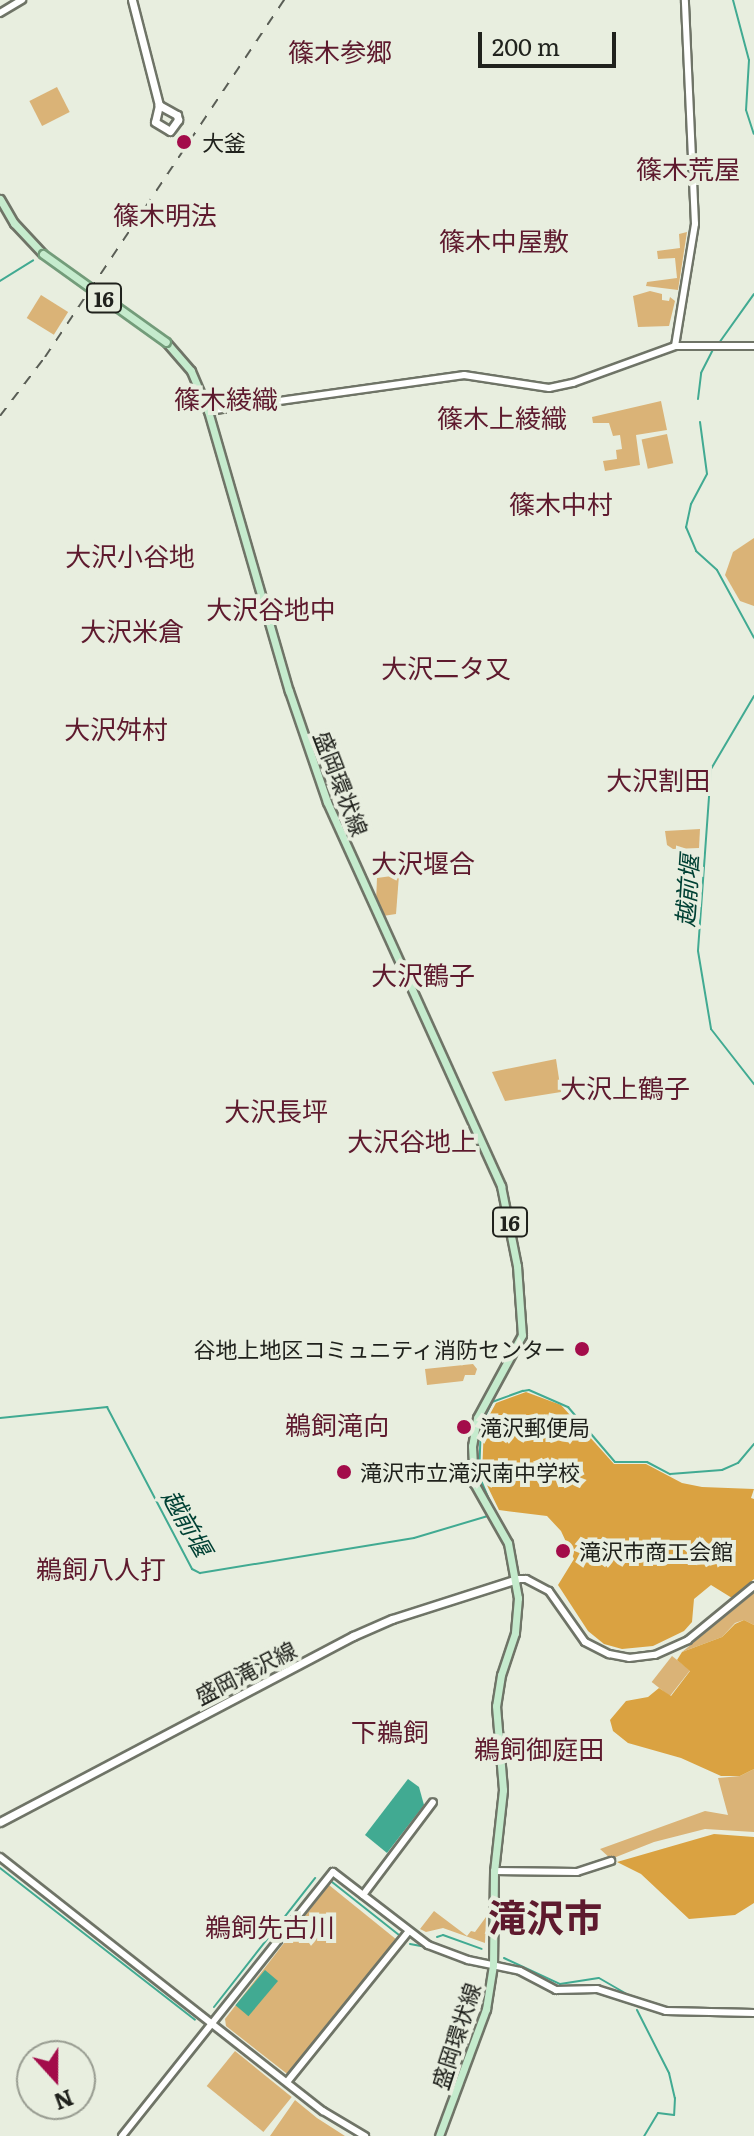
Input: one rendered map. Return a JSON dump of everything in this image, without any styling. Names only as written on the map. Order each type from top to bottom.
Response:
[{"type":"main road","points":[[132,0],[159,105]]},
{"type":"main road","name":"盛岡環状線","points":[[0,199],[14,223],[43,254],[166,342],[191,371],[208,411],[289,691],[327,802],[504,1196],[517,1266],[522,1335],[477,1418],[472,1460],[474,1483],[508,1543],[517,1579],[518,1613],[496,1706],[503,1776],[494,1871],[493,1965],[482,2021],[439,2136]]},
{"type":"main road","name":"盛岡滝沢線","points":[[0,1822],[353,1636],[406,1615],[517,1579]]},
{"type":"street","points":[[0,13],[22,0]]},
{"type":"street","points":[[675,346],[695,224],[685,0]]},
{"type":"street","points":[[208,411],[464,375],[537,388],[559,387],[675,346],[754,346]]},
{"type":"street","points":[[517,1579],[526,1579],[549,1591],[585,1642],[609,1654],[629,1658],[655,1655],[688,1640],[754,1586]]},
{"type":"street","points":[[363,1895],[433,1802]]},
{"type":"street","points":[[0,1857],[323,2111],[365,2136]]},
{"type":"street","points":[[494,1871],[577,1872],[611,1861]]},
{"type":"street","points":[[122,2136],[330,1873],[337,1874],[437,1949],[520,1971],[556,1990],[597,1989],[653,2009],[754,2013]]},
{"type":"street","points":[[287,2082],[409,1931]]},
{"type":"shaded area","points":[[57,87],[70,112],[42,126],[29,101]]},
{"type":"shaded area","points":[[687,232],[678,290],[646,286],[647,282],[677,278],[675,258],[658,259],[657,251],[680,248],[679,234]]},
{"type":"shaded area","points":[[650,291],[662,294],[662,300],[669,301],[670,297],[675,301],[669,326],[638,327],[633,296]]},
{"type":"shaded area","points":[[41,295],[68,312],[54,335],[27,318]]},
{"type":"shaded area","points":[[661,401],[667,430],[636,435],[640,465],[605,471],[603,461],[617,459],[616,450],[622,449],[620,435],[613,436],[609,423],[593,423],[592,417]]},
{"type":"shaded area","points":[[667,434],[673,463],[648,469],[642,439]]},
{"type":"shaded area","points":[[754,538],[754,606],[740,601],[725,575],[733,552]]},
{"type":"shaded area","points":[[700,829],[699,848],[673,849],[667,845],[665,831]]},
{"type":"shaded area","points":[[399,875],[396,914],[383,916],[376,903],[377,878]]},
{"type":"shaded area","points":[[556,1059],[561,1092],[505,1101],[492,1072]]},
{"type":"shaded area","points":[[473,1364],[477,1369],[475,1375],[465,1375],[463,1381],[427,1385],[425,1369]]},
{"type":"shaded area","points":[[526,1392],[561,1405],[614,1464],[646,1464],[682,1483],[702,1487],[754,1489],[751,1498],[754,1499],[754,1579],[732,1598],[711,1585],[694,1599],[692,1622],[684,1631],[653,1646],[622,1649],[604,1644],[588,1631],[558,1585],[574,1559],[561,1531],[547,1516],[499,1510],[482,1475],[484,1425],[496,1403]]},
{"type":"shaded area","points":[[754,1593],[754,1625],[744,1620],[735,1623],[722,1637],[682,1652]]},
{"type":"shaded area","points":[[744,1620],[754,1625],[754,1769],[740,1776],[721,1776],[681,1758],[628,1743],[613,1731],[610,1720],[626,1701],[648,1697],[659,1688],[671,1696],[690,1671],[677,1660],[682,1652],[722,1637]]},
{"type":"shaded area","points":[[672,1656],[690,1670],[670,1696],[652,1682]]},
{"type":"shaded area","points":[[754,1769],[754,1832],[705,1829],[654,1842],[611,1859],[600,1849],[705,1811],[728,1815],[718,1778],[740,1776]]},
{"type":"shaded area","points":[[714,1834],[754,1837],[754,1903],[735,1915],[689,1919],[641,1874],[617,1862]]},
{"type":"shaded area","points":[[329,1885],[397,1940],[290,2073],[286,2073],[226,2026],[225,2019]]},
{"type":"shaded area","points":[[434,1911],[467,1936],[471,1931],[475,1932],[486,1917],[485,1943],[443,1928],[426,1932],[420,1929]]},
{"type":"shaded area","points":[[235,2051],[292,2097],[263,2132],[207,2086]]},
{"type":"shaded area","points":[[295,2100],[317,2118],[345,2136],[270,2136]]},
{"type":"water","points":[[408,1779],[419,1787],[424,1805],[387,1853],[365,1835]]},
{"type":"water","points":[[265,1970],[278,1981],[248,2016],[235,2005]]},
{"type":"waterway","name":"越前堰","points":[[733,0],[749,60],[746,110],[754,134]]},
{"type":"waterway","points":[[0,281],[33,260]]},
{"type":"waterway","name":"越前堰","points":[[719,343],[754,294]]},
{"type":"waterway","points":[[698,399],[701,373],[712,351]]},
{"type":"waterway","name":"越前堰","points":[[700,422],[707,474],[691,504],[686,527],[696,551],[717,570],[754,638]]},
{"type":"waterway","name":"越前堰","points":[[754,696],[711,769],[698,951],[711,1029],[754,1084]]},
{"type":"waterway","name":"越前堰","points":[[494,1511],[479,1476],[481,1424],[492,1402],[523,1391],[529,1390],[568,1407],[615,1462],[647,1462],[670,1474],[722,1470],[738,1463],[754,1444]]},
{"type":"waterway","name":"越前堰","points":[[0,1418],[107,1407],[192,1569],[200,1573],[414,1538],[488,1516]]},
{"type":"waterway","points":[[0,1868],[195,2020]]},
{"type":"waterway","points":[[214,2007],[315,1878]]},
{"type":"waterway","points":[[332,1882],[399,1935]]},
{"type":"waterway","points":[[437,1937],[443,1935],[482,1949]]},
{"type":"waterway","points":[[410,1944],[421,1946]]},
{"type":"waterway","points":[[504,1958],[560,1984],[599,1978],[630,1996]]},
{"type":"waterway","points":[[637,2010],[669,2073],[675,2098],[674,2115],[658,2113],[644,2136]]},
{"type":"railway","points":[[0,416],[45,357],[284,0]]},
{"type":"place","name":"大釜","points":[[184,142]]},
{"type":"place","name":"谷地上地区コミュニティ消防センター","points":[[582,1349]]},
{"type":"place","name":"滝沢郵便局","points":[[464,1427]]},
{"type":"place","name":"滝沢市立滝沢南中学校","points":[[344,1472]]},
{"type":"place","name":"滝沢市商工会館","points":[[563,1551]]},
{"type":"district","name":"篠木参郷","points":[[340,51]]},
{"type":"district","name":"篠木荒屋","points":[[688,168]]},
{"type":"district","name":"篠木明法","points":[[165,214]]},
{"type":"district","name":"篠木中屋敷","points":[[504,240]]},
{"type":"district","name":"篠木綾織","points":[[226,398]]},
{"type":"district","name":"篠木上綾織","points":[[502,417]]},
{"type":"district","name":"篠木中村","points":[[561,503]]},
{"type":"district","name":"大沢小谷地","points":[[130,555]]},
{"type":"district","name":"大沢谷地中","points":[[271,608]]},
{"type":"district","name":"大沢米倉","points":[[132,630]]},
{"type":"district","name":"大沢二タ又","points":[[446,667]]},
{"type":"district","name":"大沢舛村","points":[[116,728]]},
{"type":"district","name":"大沢割田","points":[[658,779]]},
{"type":"district","name":"大沢堰合","points":[[423,862]]},
{"type":"district","name":"大沢鶴子","points":[[423,974]]},
{"type":"district","name":"大沢上鶴子","points":[[625,1087]]},
{"type":"district","name":"大沢長坪","points":[[276,1110]]},
{"type":"district","name":"大沢谷地上","points":[[412,1140]]},
{"type":"district","name":"鵜飼滝向","points":[[337,1424]]},
{"type":"district","name":"鵜飼八人打","points":[[101,1568]]},
{"type":"district","name":"下鵜飼","points":[[390,1731]]},
{"type":"district","name":"鵜飼御庭田","points":[[539,1748]]},
{"type":"district","name":"滝沢市","points":[[545,1916]]},
{"type":"district","name":"鵜飼先古川","points":[[270,1926]]}]
